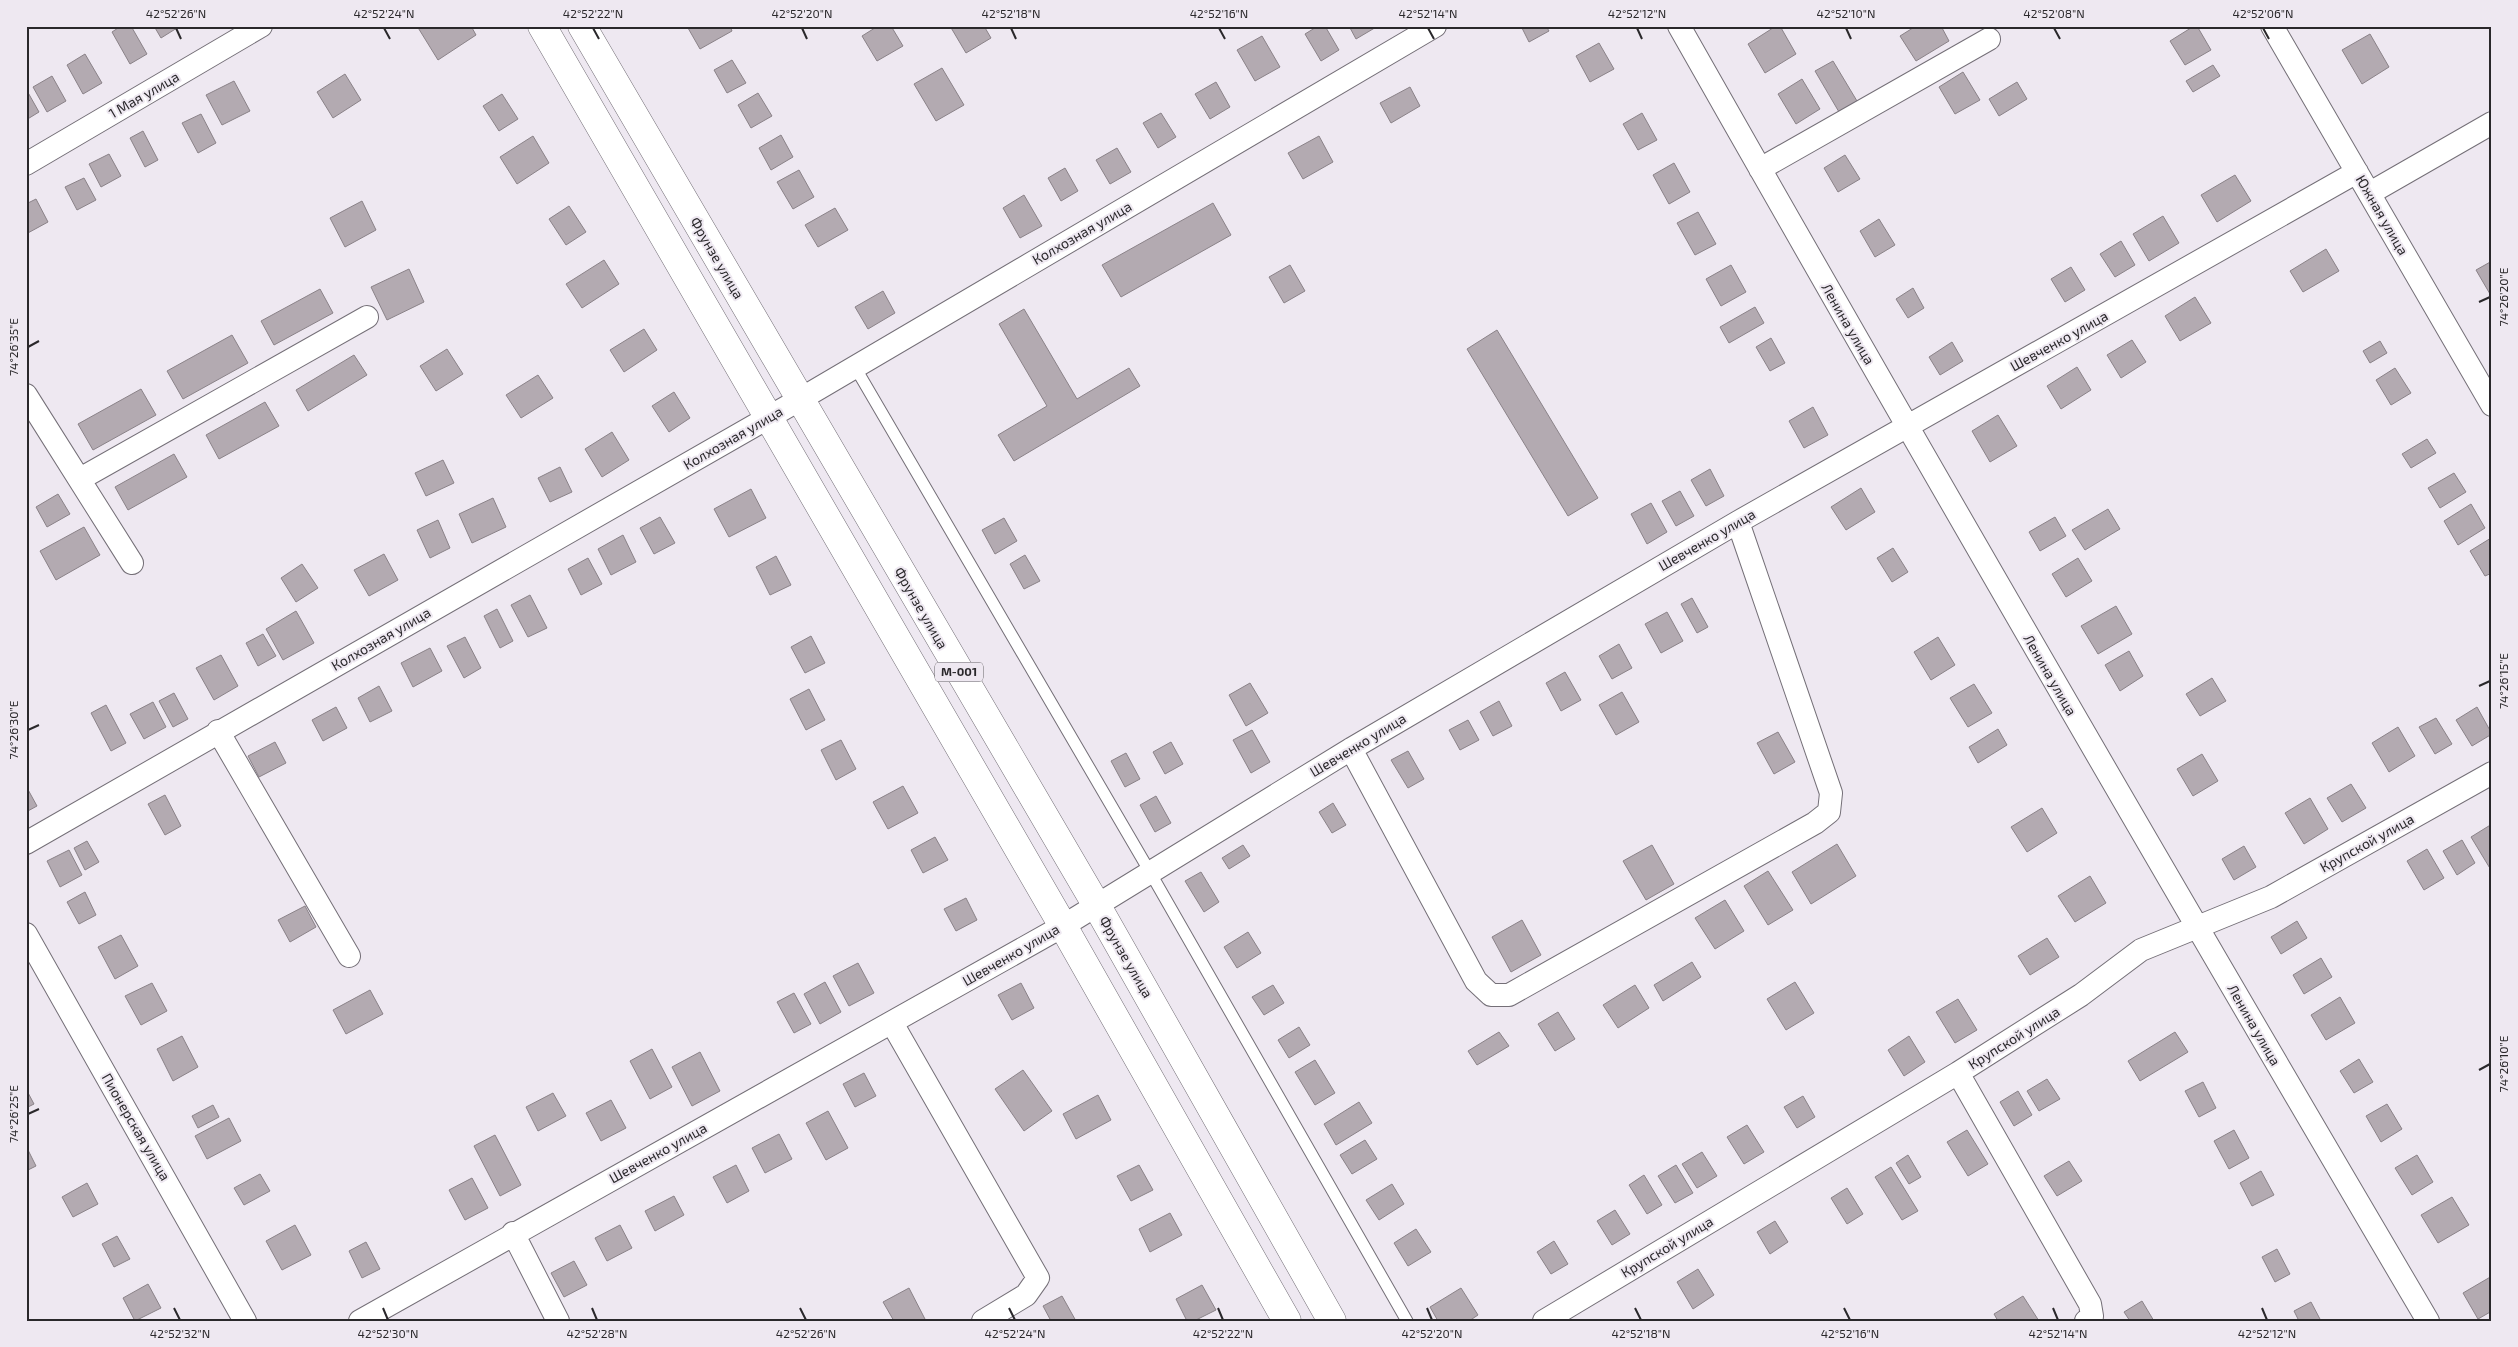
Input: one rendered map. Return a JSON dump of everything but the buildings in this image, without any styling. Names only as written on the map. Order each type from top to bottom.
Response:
[{"type":"main road","name":"M-001","points":[[542,26],[767,418],[1063,926],[1287,1321]]},
{"type":"main road","name":"Фрунзе улица","points":[[582,26],[1096,906],[1332,1321]]},
{"type":"street","name":"1 Мая улица","points":[[26,164],[261,26]]},
{"type":"street","name":"Колхозная улица","points":[[26,842],[799,400],[1435,26]]},
{"type":"street","name":"Ленина улица","points":[[1679,26],[1907,427],[2196,927],[2428,1321]]},
{"type":"street","name":"Южная улица","points":[[2272,26],[2492,405]]},
{"type":"street","points":[[1760,169],[1989,38]]},
{"type":"street","points":[[2370,193],[2492,123]]},
{"type":"street","name":"Шевченко улица","points":[[360,1321],[513,1233],[1063,926],[1351,749],[1738,522],[2358,172]]},
{"type":"street","points":[[80,479],[368,317]]},
{"type":"street","points":[[26,395],[132,563]]},
{"type":"street","points":[[1351,749],[1476,981],[1491,995],[1509,995],[1815,823],[1829,812],[1831,793],[1738,522]]},
{"type":"street","points":[[218,731],[349,956]]},
{"type":"street","name":"Крупской улица","points":[[1544,1321],[1958,1073],[2081,995],[2141,950],[2271,897],[2492,773]]},
{"type":"street","name":"Пионерская улица","points":[[26,934],[245,1321]]},
{"type":"street","points":[[892,1022],[1038,1278],[1026,1295],[983,1321]]},
{"type":"street","points":[[1958,1073],[2090,1304],[2092,1316],[2086,1321]]},
{"type":"street","points":[[513,1233],[558,1321]]},
{"type":"lane","points":[[855,367],[1150,872],[1407,1321]]}]
